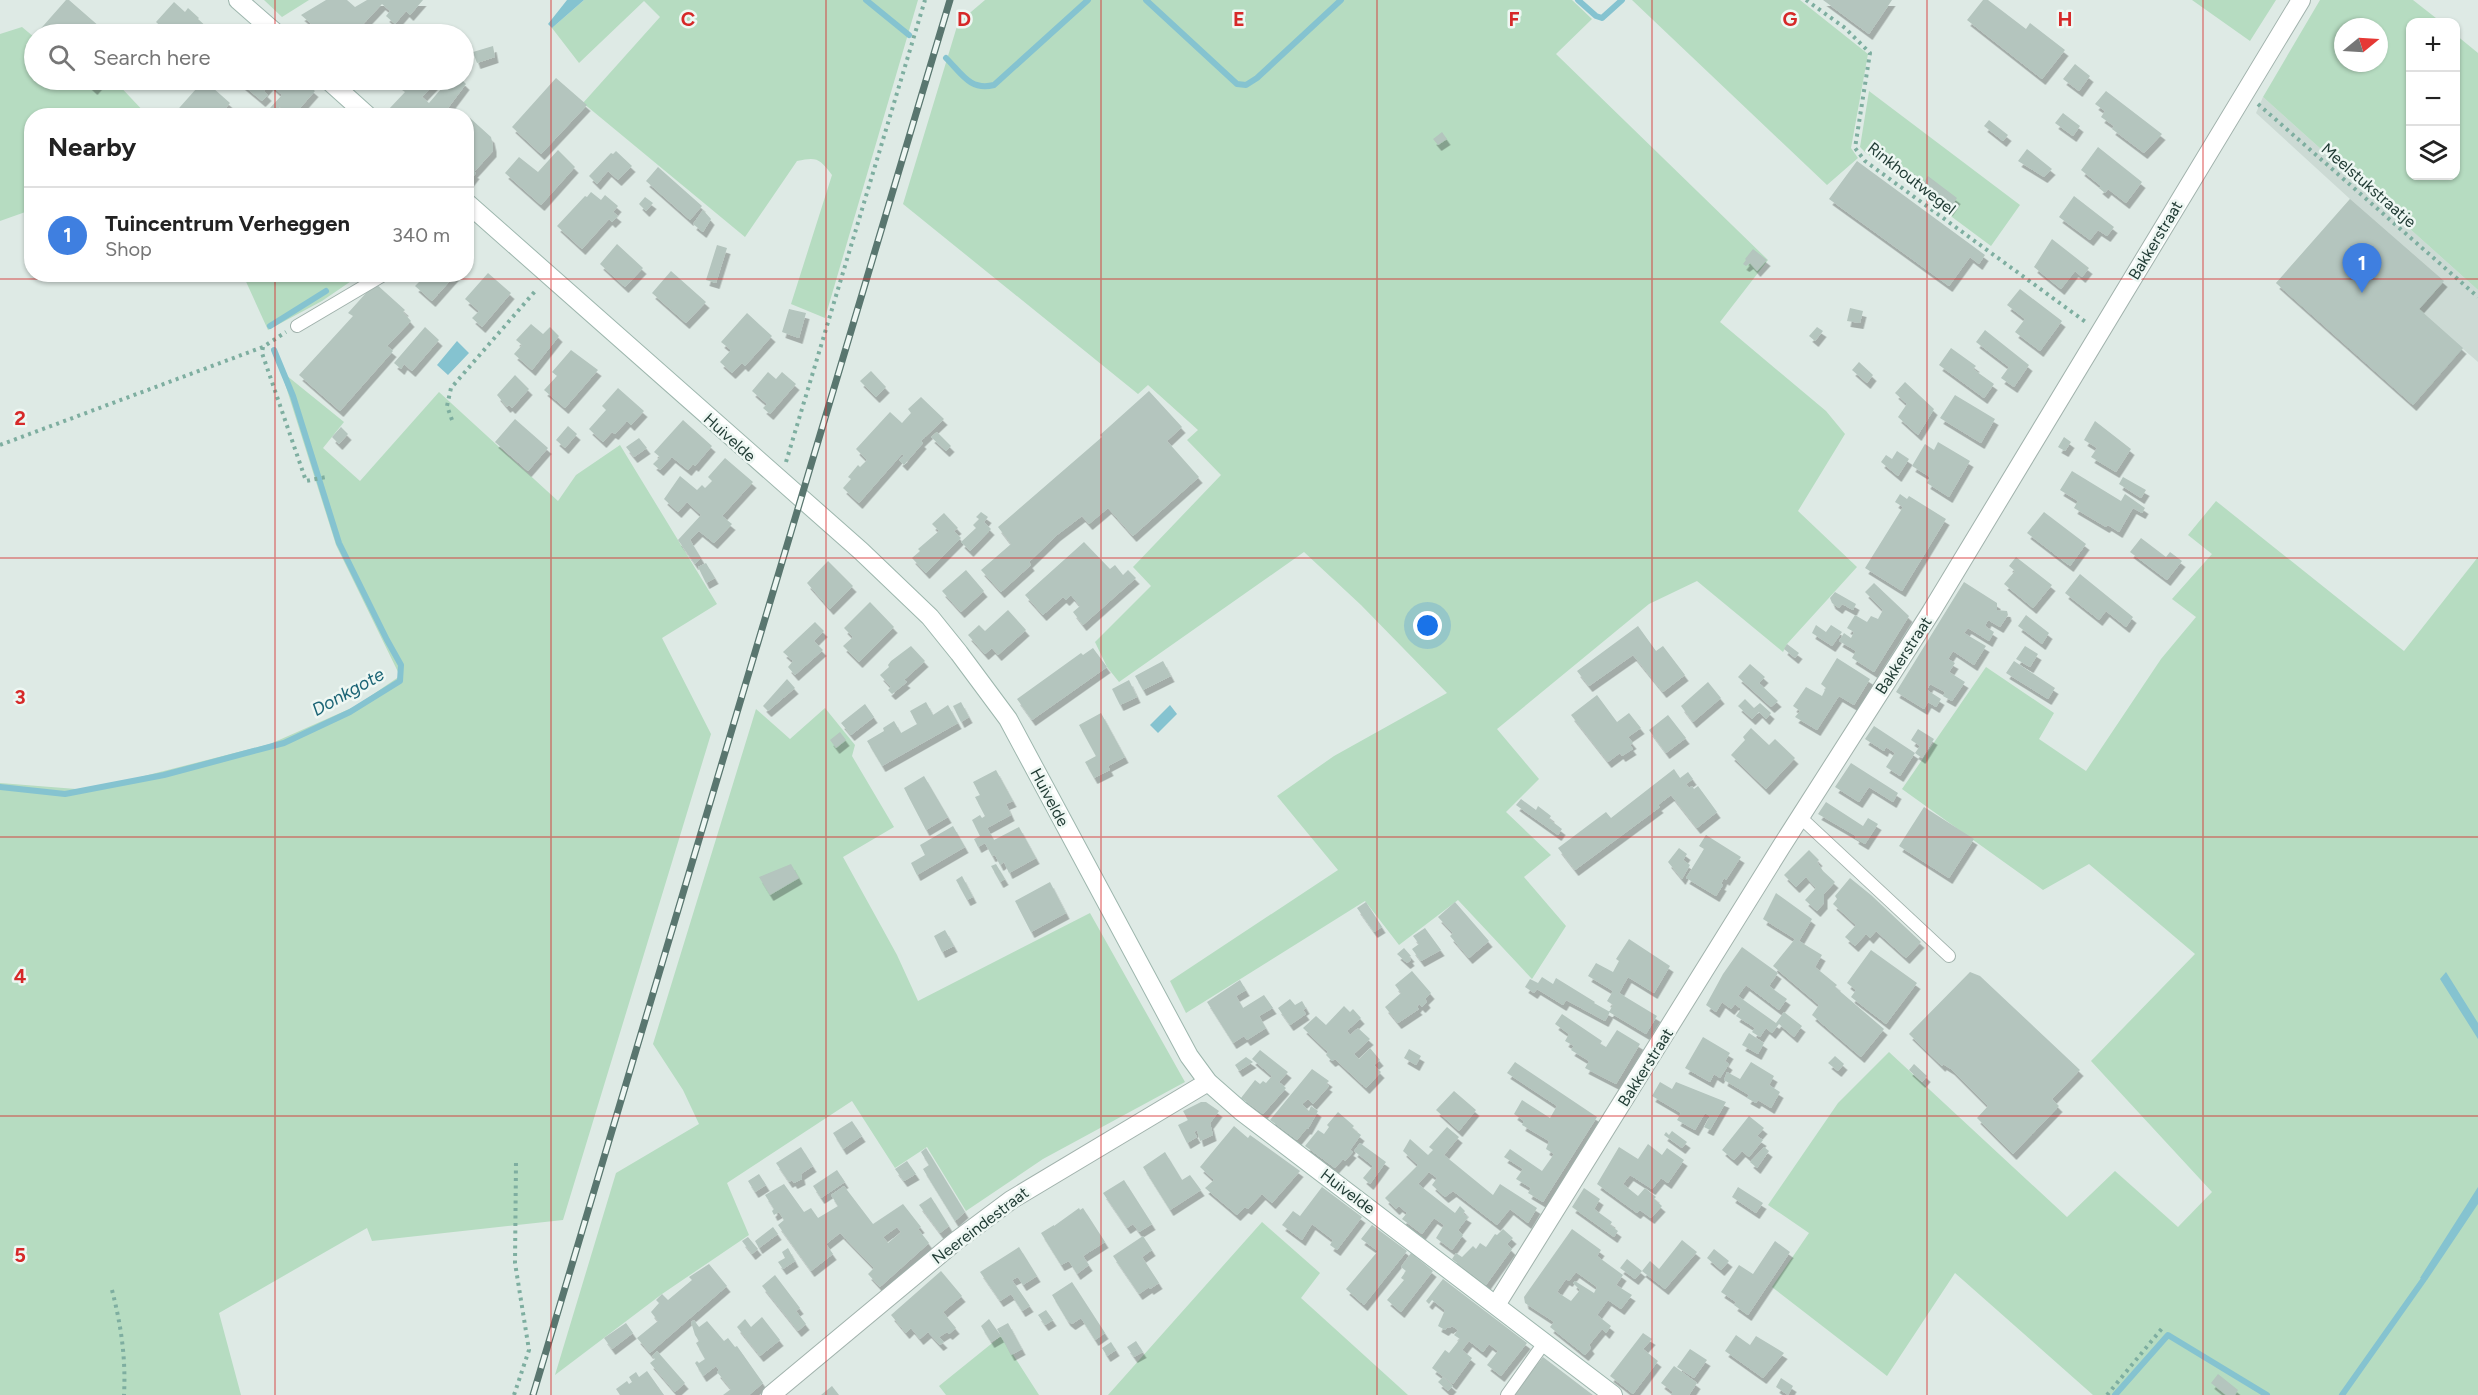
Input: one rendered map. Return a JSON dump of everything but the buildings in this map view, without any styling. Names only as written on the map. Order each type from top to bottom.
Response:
[{"type":"street","points":[[238,0],[266,24]]},
{"type":"street","name":"Bakkerstraat","points":[[1496,1305],[1800,817],[1931,612],[2301,0]]},
{"type":"street","points":[[339,90],[359,108]]},
{"type":"street","name":"Huivelde","points":[[474,213],[549,276],[896,582],[930,617],[960,653],[1008,719],[1189,1056],[1208,1082],[1241,1111],[1609,1394]]},
{"type":"street","name":"Neereindestraat","points":[[771,1395],[950,1246],[1011,1200],[1208,1082]]},
{"type":"lane","points":[[297,326],[371,282]]},
{"type":"lane","points":[[1800,817],[1948,956]]},
{"type":"lane","points":[[1507,1395],[1544,1342]]},
{"type":"path","points":[[780,481],[925,0]]},
{"type":"path","name":"Rinkhoutwegel","points":[[1806,0],[1845,28],[1870,53],[1855,148],[1865,161],[2099,333]]},
{"type":"path","name":"Meelstukstraatje","points":[[2244,92],[2478,297]]},
{"type":"path","points":[[452,420],[447,406],[451,388],[549,276]]},
{"type":"path","points":[[0,444],[263,347],[297,326]]},
{"type":"path","points":[[263,347],[262,353],[306,482],[324,477]]},
{"type":"path","points":[[514,1395],[529,1350],[515,1263],[516,1161]]},
{"type":"path","points":[[112,1290],[122,1331],[125,1366],[124,1395]]},
{"type":"path","points":[[2107,1395],[2164,1326]]},
{"type":"shaded area","points":[[2263,97],[2478,290],[2478,362],[2463,349],[2413,405],[2276,283],[2350,199],[2256,113]]},
{"type":"green space","points":[[264,0],[309,0],[282,17]]},
{"type":"green space","points":[[584,0],[918,0],[825,318],[791,304],[832,175],[817,160],[797,161],[745,237],[583,103],[660,17],[644,1],[579,63],[552,28]]},
{"type":"green space","points":[[985,0],[1572,0],[1592,19],[1556,54],[1768,260],[1720,322],[1826,411],[1845,434],[1798,511],[1857,567],[1787,644],[1783,652],[1697,581],[1649,604],[1497,729],[1539,779],[1506,812],[1551,855],[1524,877],[1566,926],[1532,979],[1458,900],[1399,945],[1365,901],[1186,1013],[1170,981],[1338,870],[1277,796],[1334,756],[1447,693],[1361,605],[1304,552],[1119,682],[1107,667],[1095,642],[1151,586],[1133,567],[1221,475],[1187,440],[1198,430],[1148,385],[1138,394],[903,204],[958,23]]},
{"type":"green space","points":[[1632,0],[1800,0],[1868,54],[1851,148],[1858,158],[1827,185]]},
{"type":"green space","points":[[2192,0],[2276,0],[2250,41]]},
{"type":"green space","points":[[2320,0],[2413,0],[2436,18],[2406,18],[2406,180],[2460,180],[2460,38],[2478,53],[2478,290],[2263,97]]},
{"type":"green space","points":[[22,27],[24,29],[24,90],[123,90],[140,108],[24,108],[24,212],[0,221],[0,34]]},
{"type":"green space","points":[[1869,91],[2020,205],[1991,246],[1860,147]]},
{"type":"green space","points":[[246,282],[350,282],[322,301],[268,330]]},
{"type":"green space","points":[[281,371],[344,422],[323,448],[360,481],[439,392],[558,501],[576,475],[620,445],[717,604],[662,638],[711,734],[563,1220],[372,1241],[367,1228],[219,1313],[241,1395],[0,1395],[0,783],[89,790],[270,744],[356,706],[400,676],[336,545]]},
{"type":"green space","points":[[2216,501],[2404,651],[2478,557],[2478,1395],[2093,1395],[1955,1273],[1887,1376],[1772,1287],[1809,1233],[1768,1205],[1838,1103],[1889,1052],[2067,1217],[2115,1171],[2178,1227],[2212,1192],[2091,1061],[2195,954],[2089,864],[2043,890],[1902,789],[1986,667],[2054,713],[2039,739],[2086,771],[2161,659],[2196,617],[2172,599],[2212,554],[2188,535]]},
{"type":"green space","points":[[825,708],[855,745],[852,756],[894,827],[843,857],[897,955],[918,1001],[1090,913],[1185,1082],[1043,1159],[966,1211],[927,1147],[895,1168],[852,1101],[727,1183],[749,1235],[662,1294],[555,1375],[616,1173],[699,1124],[683,1090],[653,1044],[756,709],[790,739]]},
{"type":"green space","points":[[1262,1222],[1320,1273],[1301,1298],[1408,1395],[1108,1395]]},
{"type":"green space","points":[[1001,1336],[1039,1395],[946,1395],[939,1386]]},
{"type":"water","points":[[567,0],[584,0],[552,28],[548,24]]},
{"type":"water","points":[[457,341],[469,353],[448,375],[437,365]]},
{"type":"water","points":[[1170,705],[1177,714],[1158,733],[1150,725]]},
{"type":"water","points":[[2446,972],[2478,1023],[2478,1039],[2440,979]]},
{"type":"water","points":[[2478,1187],[2478,1204],[2427,1280],[2420,1278]]},
{"type":"waterway","name":"Donkgote","points":[[866,0],[909,35]]},
{"type":"waterway","name":"Donkgote","points":[[946,58],[972,83],[979,86],[994,85],[1088,0]]},
{"type":"waterway","name":"Donkgote","points":[[1146,0],[1237,84],[1246,85],[1257,78],[1341,0]]},
{"type":"waterway","name":"Donkgote","points":[[1578,0],[1596,16],[1602,18],[1622,0]]},
{"type":"waterway","name":"Donkgote","points":[[270,326],[326,291]]},
{"type":"waterway","name":"Donkgote","points":[[0,787],[65,794],[164,775],[284,743],[350,712],[400,681],[401,665],[339,543],[293,396],[274,350]]},
{"type":"waterway","points":[[2342,1395],[2424,1279]]},
{"type":"waterway","points":[[2115,1395],[2168,1335],[2267,1395]]},
{"type":"railway","points":[[533,1395],[950,0]]},
{"type":"place","name":"Tuincentrum Verheggen","points":[[2362,293]]}]
